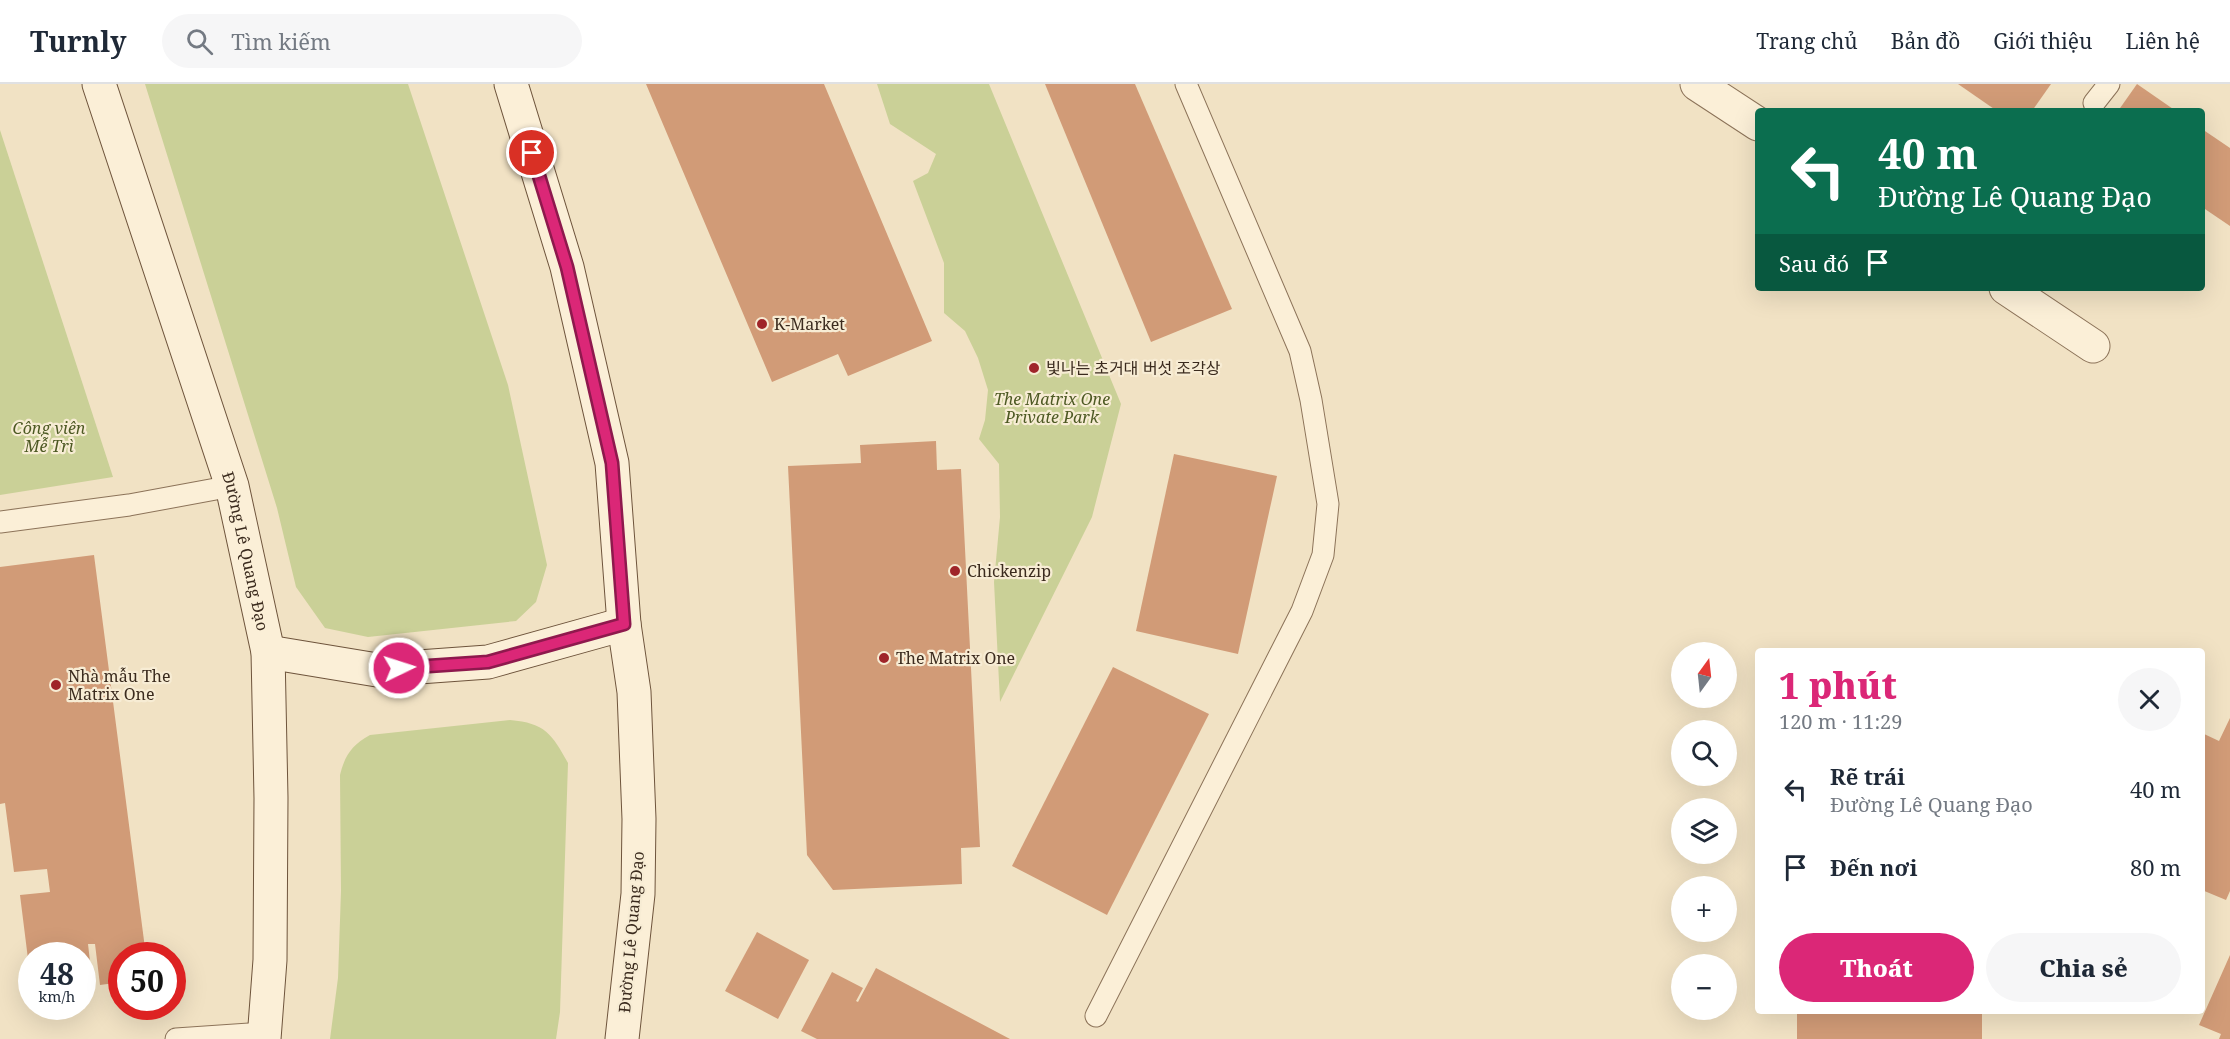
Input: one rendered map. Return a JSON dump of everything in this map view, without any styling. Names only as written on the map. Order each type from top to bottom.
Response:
[{"type":"main road","name":"Đường Lê Quang Đạo","points":[[99,84],[232,486],[268,652],[271,820],[270,960],[265,1036]]},
{"type":"main road","name":"Đường Lê Quang Đạo","points":[[511,84],[567,267],[612,463],[624,624],[634,692],[639,819],[638,894],[622,1039]]},
{"type":"main road","points":[[1697,84],[1755,122]]},
{"type":"main road","points":[[2010,291],[2093,346]]},
{"type":"main road","points":[[268,652],[377,670],[488,662],[624,624]]},
{"type":"lane","points":[[1096,1016],[1302,611],[1323,555],[1328,504],[1311,400],[1300,351],[1186,84]]},
{"type":"lane","points":[[2094,103],[2109,84]]},
{"type":"lane","points":[[0,522],[129,505],[232,486]]},
{"type":"lane","points":[[176,1039],[265,1036]]},
{"type":"green space","points":[[145,84],[408,84],[508,385],[547,565],[536,602],[516,621],[368,637],[325,628],[296,587],[277,508]]},
{"type":"green space","name":"The Matrix One Private Park","points":[[877,84],[989,84],[1121,404],[1092,517],[1000,702],[994,582],[1000,517],[999,464],[979,439],[985,420],[988,390],[978,358],[965,331],[944,313],[944,263],[913,181],[928,173],[936,154],[890,124]]},
{"type":"green space","name":"Công viên Mễ Trì","points":[[0,130],[113,477],[0,495]]},
{"type":"green space","points":[[510,720],[540,727],[552,737],[568,763],[560,1012],[556,1039],[330,1039],[338,978],[341,891],[340,775],[347,756],[358,743],[370,735]]},
{"type":"building","points":[[646,84],[824,84],[932,341],[848,376],[838,354],[772,382]]},
{"type":"building","points":[[1045,84],[1135,84],[1232,309],[1151,342]]},
{"type":"building","points":[[1958,84],[2051,84],[2034,108],[1993,108]]},
{"type":"building","points":[[2137,84],[2172,108],[2120,108]]},
{"type":"building","points":[[2205,131],[2230,148],[2230,226],[2205,209]]},
{"type":"building","name":"The Matrix One","points":[[936,441],[937,470],[961,469],[980,847],[961,848],[962,884],[833,890],[807,855],[788,466],[861,463],[860,445]]},
{"type":"building","points":[[1174,454],[1277,476],[1238,654],[1136,631]]},
{"type":"building","name":"Nhà mẫu The Matrix One","points":[[94,555],[144,942],[108,942],[108,984],[100,985],[96,942],[26,942],[20,895],[50,892],[47,869],[14,872],[5,803],[0,804],[0,567]]},
{"type":"building","points":[[1113,667],[1209,714],[1107,915],[1012,866]]},
{"type":"building","points":[[2230,718],[2230,891],[2226,900],[2205,891],[2205,734],[2219,741]]},
{"type":"building","points":[[757,932],[809,960],[778,1019],[725,991]]},
{"type":"building","points":[[2230,955],[2230,1039],[2219,1039],[2221,1034],[2199,1025]]},
{"type":"building","points":[[876,968],[1010,1039],[817,1039],[801,1031],[832,972],[863,988],[856,1001],[858,1002]]},
{"type":"building","points":[[1797,1014],[1982,1014],[1982,1039],[1797,1039]]},
{"type":"place","name":"K-Market","points":[[762,324]]},
{"type":"place","name":"빛나는 초거대 버섯 조각상","points":[[1034,368]]},
{"type":"place","name":"Chickenzip","points":[[955,571]]},
{"type":"place","name":"The Matrix One","points":[[884,658]]},
{"type":"place","name":"Nhà mẫu The Matrix One","points":[[56,685]]},
{"type":"route","points":[[399,668],[488,662],[624,624],[612,463],[567,267],[532,153]]}]
